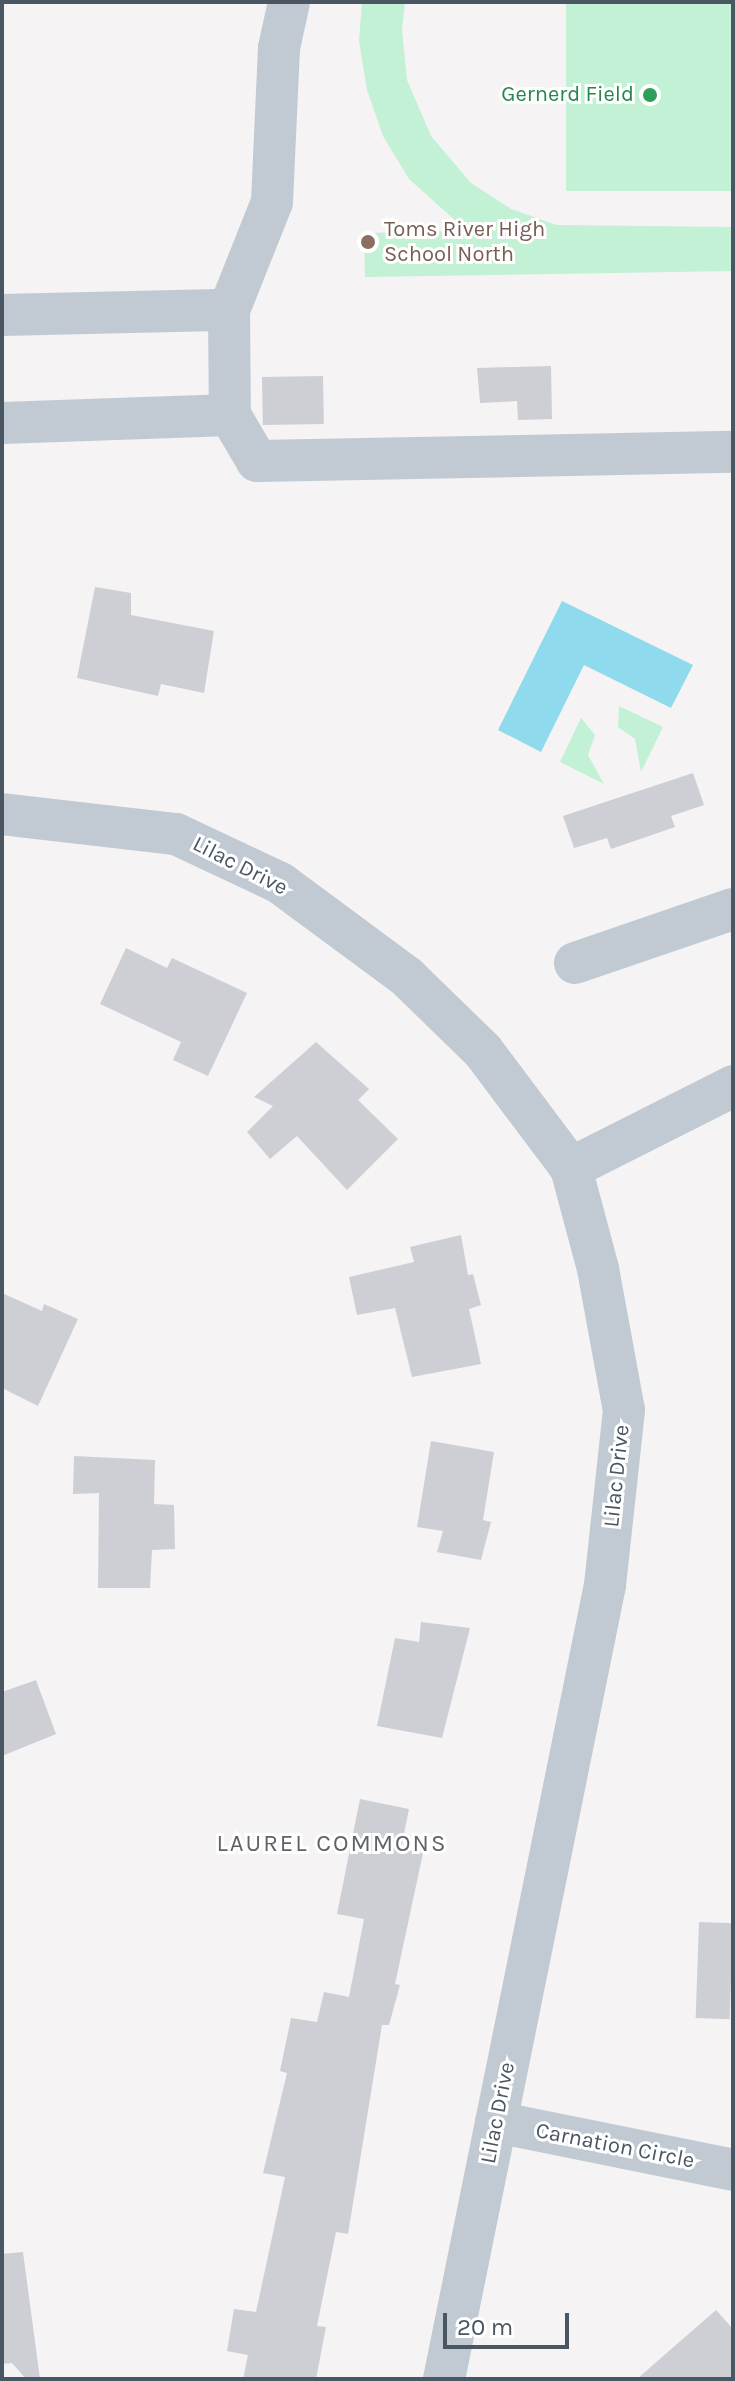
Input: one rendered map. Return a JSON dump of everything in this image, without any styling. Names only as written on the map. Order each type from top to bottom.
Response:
[{"type":"street","points":[[289,2],[279,48],[272,202],[229,310],[230,415],[257,461],[733,452]]},
{"type":"street","points":[[2,315],[229,310]]},
{"type":"street","points":[[2,423],[230,415]]},
{"type":"street","name":"Lilac Drive","points":[[2,814],[176,834],[280,883],[407,977],[472,1041],[571,1168],[598,1269],[624,1410],[605,1585],[444,2379]]},
{"type":"street","points":[[575,963],[733,909]]},
{"type":"street","points":[[571,1168],[733,1086]]},
{"type":"street","name":"Carnation Circle","points":[[496,2122],[733,2170]]},
{"type":"green space","points":[[362,2],[405,2],[402,30],[407,80],[431,136],[471,183],[511,209],[557,225],[733,227],[733,271],[365,277],[364,233],[467,231],[409,179],[383,136],[367,90],[359,41]]},
{"type":"green space","name":"Gernerd Field","points":[[566,2],[733,2],[733,191],[566,191]]},
{"type":"green space","points":[[619,706],[663,727],[641,772],[635,739],[618,727]]},
{"type":"green space","points":[[581,718],[595,735],[588,755],[604,784],[560,762]]},
{"type":"water","points":[[562,601],[693,665],[671,708],[584,665],[541,752],[498,730]]},
{"type":"building","points":[[551,366],[552,419],[518,420],[517,401],[480,403],[477,368]]},
{"type":"building","points":[[323,376],[324,424],[263,425],[262,377]]},
{"type":"building","points":[[95,587],[131,593],[131,615],[214,631],[204,693],[161,684],[158,696],[77,678]]},
{"type":"building","points":[[693,773],[704,805],[671,816],[675,827],[611,849],[607,838],[574,848],[563,816]]},
{"type":"building","points":[[126,948],[167,968],[172,958],[247,993],[208,1076],[173,1060],[181,1042],[100,1004]]},
{"type":"building","points":[[316,1042],[369,1089],[358,1100],[398,1139],[347,1190],[297,1136],[270,1159],[247,1132],[273,1106],[254,1097]]},
{"type":"building","points":[[461,1235],[468,1275],[473,1274],[481,1305],[469,1309],[481,1364],[412,1377],[395,1308],[357,1315],[349,1277],[414,1262],[410,1247]]},
{"type":"building","points":[[2,1293],[42,1311],[44,1304],[78,1319],[38,1406],[2,1388]]},
{"type":"building","points":[[431,1441],[494,1452],[483,1520],[491,1522],[481,1560],[437,1552],[443,1531],[417,1527]]},
{"type":"building","points":[[74,1456],[155,1460],[154,1504],[174,1505],[175,1549],[152,1550],[150,1588],[98,1588],[99,1493],[73,1494]]},
{"type":"building","points":[[421,1622],[470,1628],[442,1738],[377,1726],[395,1638],[419,1642]]},
{"type":"building","points":[[36,1680],[56,1734],[2,1756],[2,1692]]},
{"type":"building","points":[[360,1799],[409,1809],[401,1849],[423,1853],[395,1984],[400,1985],[389,2025],[382,2025],[348,2234],[336,2232],[317,2326],[326,2327],[316,2379],[243,2379],[248,2355],[227,2351],[234,2309],[256,2312],[285,2177],[263,2173],[287,2073],[280,2071],[291,2018],[317,2022],[324,1992],[349,1997],[364,1919],[337,1914]]},
{"type":"building","points":[[699,1922],[733,1923],[730,2019],[696,2018]]},
{"type":"building","points":[[23,2252],[40,2379],[26,2379],[12,2363],[2,2364],[2,2254]]},
{"type":"building","points":[[716,2310],[733,2329],[733,2379],[637,2379]]},
{"type":"place","name":"Gernerd Field","points":[[650,95]]},
{"type":"place","name":"Toms River High School North","points":[[368,242]]},
{"type":"district","name":"LAUREL COMMONS","points":[[332,1844]]}]
